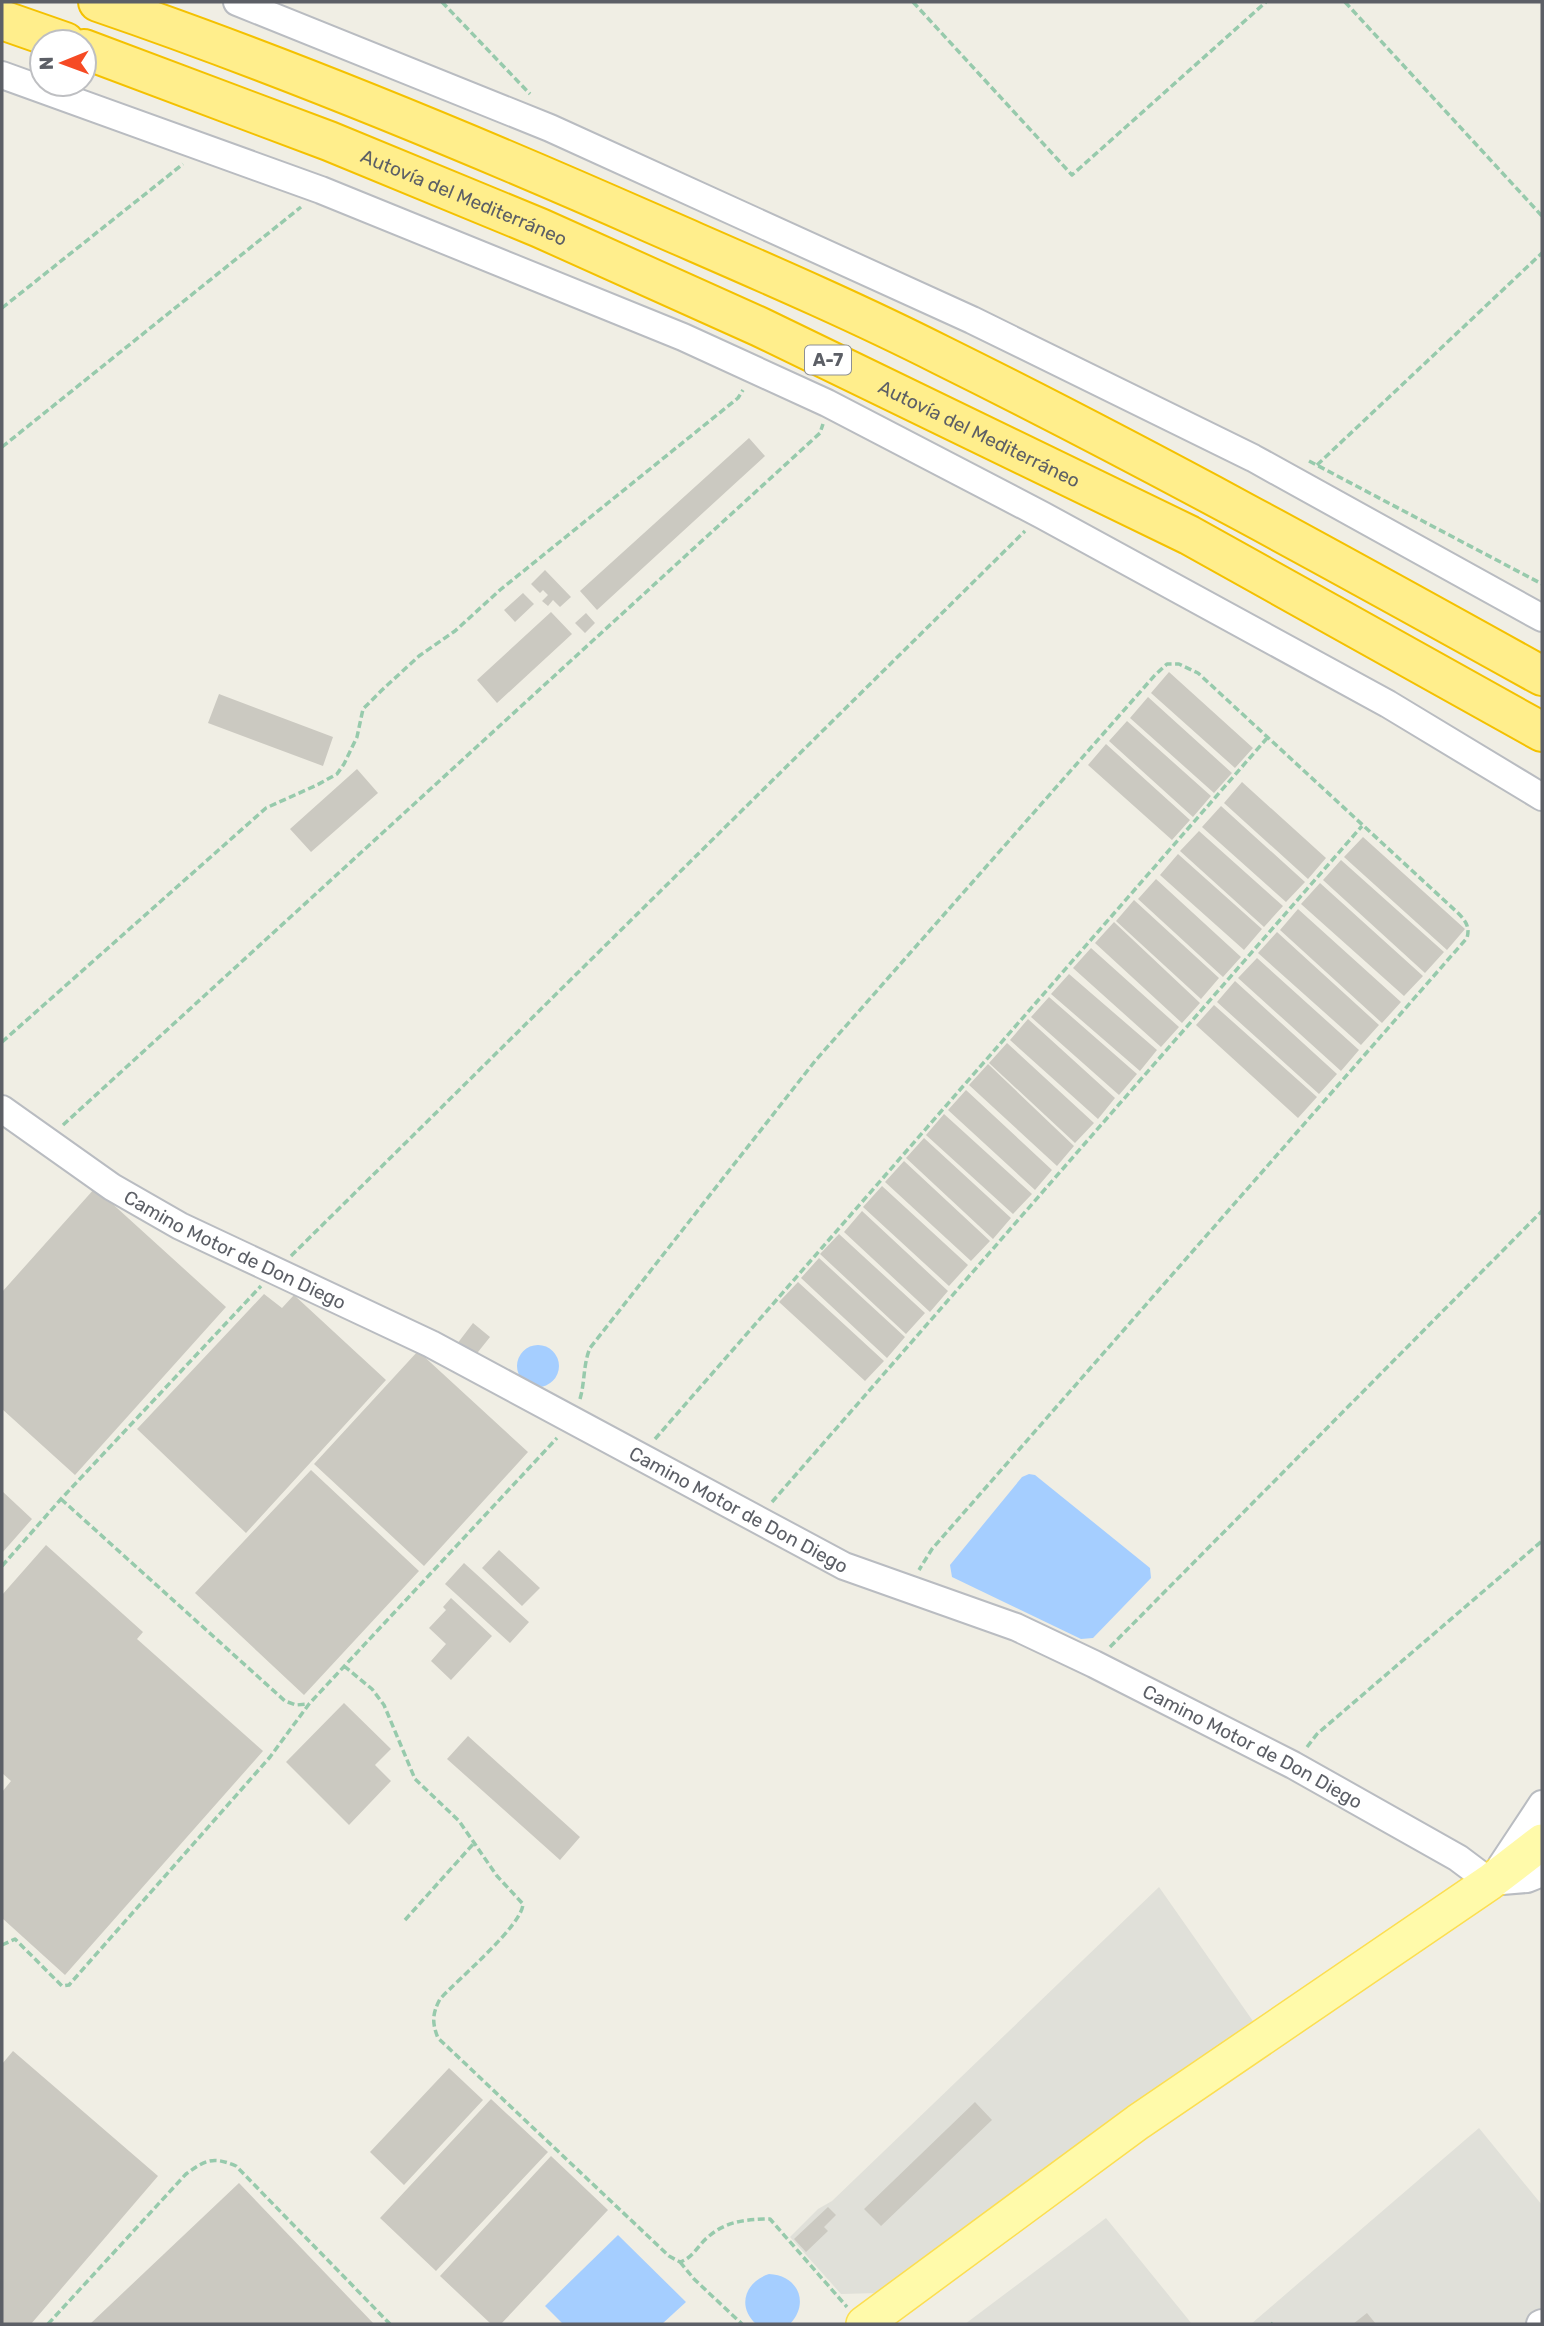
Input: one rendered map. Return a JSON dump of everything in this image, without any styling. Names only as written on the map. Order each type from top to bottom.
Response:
[{"type":"highway","points":[[98,2],[296,74],[510,161],[937,353],[1109,440],[1317,551],[1542,677]]},
{"type":"highway","points":[[2,20],[28,29]]},
{"type":"highway","name":"Autovía del Mediterráneo","points":[[98,54],[329,141],[540,228],[760,327],[1189,535],[1542,732]]},
{"type":"highway","points":[[1018,453],[1090,500],[1378,658],[1542,754]]},
{"type":"main road","points":[[859,2320],[1138,2122],[1490,1882],[1542,1840]]},
{"type":"street","points":[[237,2],[550,128],[972,320],[1253,458],[1542,618]]},
{"type":"street","points":[[2,75],[321,190],[683,337],[831,405],[1042,515],[1388,704],[1542,797]]},
{"type":"street","name":"Camino Motor de Don Diego","points":[[2,1109],[112,1186],[180,1226],[431,1344],[844,1566],[911,1592],[1016,1627],[1094,1664],[1293,1765],[1458,1858],[1490,1882]]},
{"type":"street","points":[[1490,1882],[1542,1804]]},
{"type":"street","points":[[1490,1882],[1527,1879],[1542,1873]]},
{"type":"path","points":[[913,2],[1072,175],[1266,2]]},
{"type":"path","points":[[1345,2],[1542,216]]},
{"type":"path","points":[[2,308],[177,170],[202,145]]},
{"type":"path","points":[[2,447],[321,190]]},
{"type":"path","points":[[1317,465],[1542,253]]},
{"type":"path","points":[[2,1042],[266,808],[317,786],[337,774],[356,737],[363,709],[382,690],[419,656],[455,631],[500,590],[738,398],[755,370]]},
{"type":"path","points":[[46,1141],[820,433],[831,405]]},
{"type":"path","points":[[2,1566],[61,1499],[276,1270],[1042,515]]},
{"type":"path","points":[[2,1945],[15,1939],[62,1986],[69,1985],[270,1757],[309,1703],[573,1420],[583,1390],[584,1361],[590,1348],[814,1061],[1155,675],[1167,664],[1179,664],[1198,673],[1466,921],[1469,931],[1467,938],[932,1549],[920,1567],[911,1592]]},
{"type":"path","points":[[640,1457],[1268,737]]},
{"type":"path","points":[[756,1520],[1362,826]]},
{"type":"path","points":[[1094,1664],[1542,1210]]},
{"type":"path","points":[[61,1499],[285,1701],[296,1705],[309,1703]]},
{"type":"path","points":[[1293,1765],[1317,1734],[1542,1541]]},
{"type":"path","points":[[344,1666],[372,1689],[384,1705],[415,1779],[459,1821],[497,1876],[523,1904],[522,1912],[511,1928],[440,1999],[434,2010],[433,2024],[438,2038],[669,2256],[680,2262],[694,2279],[742,2324]]},
{"type":"path","points":[[405,1920],[475,1842]]},
{"type":"path","points":[[48,2324],[186,2174],[205,2161],[223,2160],[236,2166],[390,2324]]},
{"type":"path","points":[[680,2262],[688,2259],[707,2237],[726,2225],[748,2219],[770,2220],[859,2320]]},
{"type":"shaded area","points":[[1159,1887],[1255,2024],[879,2293],[841,2294],[790,2237],[818,2209],[832,2201]]},
{"type":"shaded area","points":[[1479,2128],[1542,2205],[1542,2310],[1525,2324],[1251,2324]]},
{"type":"shaded area","points":[[1106,2218],[1192,2324],[965,2324]]},
{"type":"water","points":[[538,1345],[553,1351],[559,1366],[553,1381],[538,1387],[523,1381],[517,1366],[523,1351]]},
{"type":"water","points":[[1035,1475],[1150,1568],[1151,1578],[1093,1638],[1081,1639],[952,1577],[950,1565],[1022,1477]]},
{"type":"water","points":[[618,2235],[686,2302],[662,2324],[563,2324],[545,2306]]},
{"type":"water","points":[[769,2274],[787,2279],[798,2292],[799,2307],[790,2324],[756,2324],[746,2310],[746,2295],[750,2288],[754,2282]]},
{"type":"building","points":[[749,438],[765,456],[597,610],[580,591]]},
{"type":"building","points":[[545,570],[571,597],[560,607],[553,600],[548,606],[542,601],[548,595],[543,590],[540,593],[531,584]]},
{"type":"building","points":[[523,593],[534,604],[515,622],[504,610]]},
{"type":"building","points":[[551,612],[572,634],[497,703],[477,680]]},
{"type":"building","points":[[586,613],[595,623],[585,633],[575,623]]},
{"type":"building","points":[[1169,672],[1253,748],[1235,768],[1151,693]]},
{"type":"building","points":[[219,694],[333,737],[323,766],[208,723]]},
{"type":"building","points":[[1148,697],[1232,773],[1214,793],[1130,718]]},
{"type":"building","points":[[1127,721],[1211,796],[1193,817],[1109,741]]},
{"type":"building","points":[[1106,744],[1190,820],[1172,840],[1088,765]]},
{"type":"building","points":[[357,769],[378,793],[311,852],[290,829]]},
{"type":"building","points":[[1242,782],[1326,858],[1308,879],[1224,803]]},
{"type":"building","points":[[1221,806],[1305,882],[1286,902],[1202,827]]},
{"type":"building","points":[[1199,831],[1283,906],[1264,927],[1180,851]]},
{"type":"building","points":[[1363,837],[1465,929],[1447,950],[1344,857]]},
{"type":"building","points":[[1178,854],[1262,929],[1244,950],[1160,875]]},
{"type":"building","points":[[1341,860],[1444,952],[1425,973],[1323,880]]},
{"type":"building","points":[[1156,879],[1241,957],[1223,977],[1138,899]]},
{"type":"building","points":[[1320,883],[1423,976],[1404,996],[1301,904]]},
{"type":"building","points":[[1134,900],[1219,978],[1201,999],[1116,921]]},
{"type":"building","points":[[1298,909],[1401,1002],[1382,1023],[1280,930]]},
{"type":"building","points":[[1114,922],[1200,1003],[1182,1023],[1095,943]]},
{"type":"building","points":[[1277,932],[1379,1025],[1361,1045],[1258,953]]},
{"type":"building","points":[[1091,948],[1179,1027],[1161,1047],[1073,968]]},
{"type":"building","points":[[1257,958],[1359,1050],[1341,1071],[1238,978]]},
{"type":"building","points":[[1069,974],[1157,1050],[1140,1071],[1051,994]]},
{"type":"building","points":[[1235,981],[1337,1074],[1319,1094],[1217,1002]]},
{"type":"building","points":[[1049,997],[1137,1074],[1119,1095],[1031,1017]]},
{"type":"building","points":[[1214,1005],[1317,1097],[1298,1118],[1196,1025]]},
{"type":"building","points":[[1028,1019],[1115,1098],[1098,1119],[1010,1040]]},
{"type":"building","points":[[1007,1043],[1094,1123],[1075,1143],[989,1063]]},
{"type":"building","points":[[988,1064],[1074,1146],[1057,1166],[969,1085]]},
{"type":"building","points":[[966,1090],[1052,1170],[1035,1190],[948,1110]]},
{"type":"building","points":[[944,1114],[1032,1194],[1013,1214],[926,1135]]},
{"type":"building","points":[[924,1138],[1011,1218],[993,1239],[906,1158]]},
{"type":"building","points":[[904,1161],[990,1241],[971,1261],[885,1182]]},
{"type":"building","points":[[882,1186],[968,1265],[949,1286],[863,1207]]},
{"type":"building","points":[[95,1188],[226,1307],[75,1475],[2,1409],[2,1292]]},
{"type":"building","points":[[862,1211],[948,1291],[930,1312],[844,1232]]},
{"type":"building","points":[[839,1234],[925,1313],[906,1334],[820,1254]]},
{"type":"building","points":[[819,1258],[905,1337],[887,1358],[801,1278]]},
{"type":"building","points":[[798,1282],[884,1361],[865,1381],[779,1302]]},
{"type":"building","points":[[264,1294],[282,1308],[294,1295],[386,1380],[246,1533],[137,1429]]},
{"type":"building","points":[[473,1323],[490,1337],[474,1357],[457,1344]]},
{"type":"building","points":[[418,1351],[528,1452],[424,1566],[314,1464]]},
{"type":"building","points":[[311,1470],[419,1571],[304,1695],[195,1593]]},
{"type":"building","points":[[2,1491],[32,1519],[2,1553]]},
{"type":"building","points":[[46,1545],[143,1632],[137,1639],[263,1751],[65,1975],[2,1918],[2,1792],[11,1781],[2,1773],[2,1595]]},
{"type":"building","points":[[499,1550],[540,1588],[522,1606],[482,1568]]},
{"type":"building","points":[[464,1563],[529,1622],[510,1643],[445,1584]]},
{"type":"building","points":[[451,1598],[492,1636],[451,1680],[431,1661],[446,1644],[429,1628],[446,1610],[443,1607]]},
{"type":"building","points":[[344,1703],[391,1749],[375,1765],[391,1781],[349,1825],[286,1762]]},
{"type":"building","points":[[468,1736],[580,1837],[560,1860],[447,1759]]},
{"type":"building","points":[[13,2051],[158,2176],[31,2324],[2,2324],[2,2064]]},
{"type":"building","points":[[449,2068],[483,2100],[404,2185],[370,2152]]},
{"type":"building","points":[[491,2099],[548,2152],[436,2271],[380,2218]]},
{"type":"building","points":[[975,2102],[992,2120],[881,2226],[864,2209]]},
{"type":"building","points":[[551,2156],[608,2210],[501,2324],[491,2324],[440,2276]]},
{"type":"building","points":[[239,2183],[374,2324],[90,2324]]},
{"type":"building","points":[[828,2207],[836,2215],[824,2227],[828,2231],[806,2252],[794,2239]]},
{"type":"building","points":[[1367,2313],[1376,2324],[1353,2324]]}]
